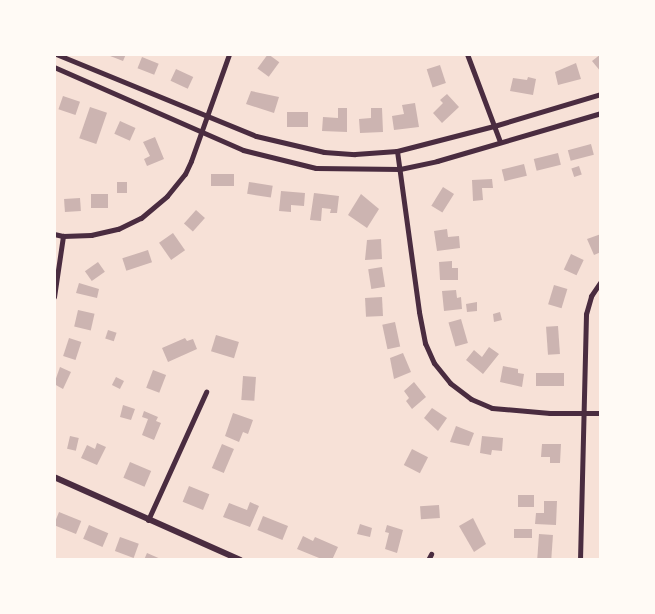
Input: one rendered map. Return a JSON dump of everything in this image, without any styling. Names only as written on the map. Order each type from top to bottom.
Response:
[{"type":"street","points":[[56,54],[256,136],[304,149],[354,154],[397,151],[494,126],[601,94]]},
{"type":"street","points":[[54,234],[91,236],[118,229],[155,208],[185,174],[229,54]]},
{"type":"street","points":[[467,54],[500,142]]},
{"type":"street","points":[[54,67],[243,150],[297,165],[352,170],[400,169],[437,161],[601,112]]},
{"type":"street","points":[[397,151],[419,312],[425,343],[434,363],[450,383],[471,399],[492,408],[601,413]]},
{"type":"street","points":[[54,297],[63,236]]},
{"type":"street","points":[[580,560],[586,314],[591,296],[601,280]]},
{"type":"street","points":[[148,520],[206,392]]},
{"type":"street","points":[[54,477],[240,560]]},
{"type":"building","points":[[105,54],[126,54],[123,61]]},
{"type":"building","points":[[268,54],[279,62],[269,77],[257,69]]},
{"type":"building","points":[[601,54],[601,72],[592,61]]},
{"type":"building","points":[[142,57],[159,64],[154,75],[138,68]]},
{"type":"building","points":[[576,63],[581,79],[558,85],[555,72]]},
{"type":"building","points":[[440,65],[446,83],[433,87],[427,69]]},
{"type":"building","points":[[176,69],[193,77],[188,89],[171,81]]},
{"type":"building","points":[[528,77],[536,79],[533,95],[510,91],[513,78],[527,80]]},
{"type":"building","points":[[251,91],[279,97],[274,113],[246,104]]},
{"type":"building","points":[[447,94],[459,107],[442,123],[433,113],[443,103],[440,100]]},
{"type":"building","points":[[63,96],[80,102],[75,115],[58,109]]},
{"type":"building","points":[[415,103],[419,127],[394,130],[392,116],[404,114],[402,105]]},
{"type":"building","points":[[90,107],[107,113],[96,144],[79,138]]},
{"type":"building","points":[[338,108],[347,108],[347,132],[322,131],[323,117],[338,118]]},
{"type":"building","points":[[371,108],[382,108],[383,132],[360,133],[359,119],[371,118]]},
{"type":"building","points":[[287,112],[308,112],[308,127],[287,127]]},
{"type":"building","points":[[120,121],[136,128],[130,141],[114,134]]},
{"type":"building","points":[[155,137],[164,159],[147,166],[144,159],[150,156],[143,142]]},
{"type":"building","points":[[591,144],[594,155],[571,161],[568,150]]},
{"type":"building","points":[[558,153],[561,165],[537,171],[534,159]]},
{"type":"building","points":[[524,164],[527,176],[505,181],[502,170]]},
{"type":"building","points":[[579,166],[582,175],[574,177],[571,168]]},
{"type":"building","points":[[211,174],[234,174],[234,186],[211,186]]},
{"type":"building","points":[[492,179],[493,188],[482,188],[483,200],[473,201],[472,180]]},
{"type":"building","points":[[117,182],[127,182],[127,193],[117,193]]},
{"type":"building","points":[[249,182],[273,186],[271,198],[247,194]]},
{"type":"building","points":[[443,187],[454,194],[442,213],[431,206]]},
{"type":"building","points":[[281,191],[305,193],[304,206],[291,205],[291,212],[279,211]]},
{"type":"building","points":[[314,193],[339,196],[337,213],[330,213],[331,209],[322,208],[321,221],[310,220]]},
{"type":"building","points":[[91,194],[108,194],[108,208],[91,208]]},
{"type":"building","points":[[361,194],[379,209],[367,228],[348,215]]},
{"type":"building","points":[[80,198],[81,211],[65,212],[64,199]]},
{"type":"building","points":[[196,210],[205,218],[193,231],[184,223]]},
{"type":"building","points":[[447,229],[448,237],[459,236],[460,248],[437,251],[434,231]]},
{"type":"building","points":[[173,233],[185,250],[171,260],[159,243]]},
{"type":"building","points":[[601,234],[601,252],[594,255],[587,239]]},
{"type":"building","points":[[381,239],[382,259],[365,260],[367,240]]},
{"type":"building","points":[[148,250],[152,262],[126,271],[122,258]]},
{"type":"building","points":[[571,254],[584,260],[577,275],[564,269]]},
{"type":"building","points":[[452,261],[452,268],[458,268],[458,280],[440,280],[439,262]]},
{"type":"building","points":[[98,262],[105,272],[92,281],[85,271]]},
{"type":"building","points":[[382,267],[385,287],[371,289],[368,269]]},
{"type":"building","points":[[79,283],[99,289],[97,298],[76,293]]},
{"type":"building","points":[[554,285],[567,289],[562,308],[548,304]]},
{"type":"building","points":[[456,290],[457,298],[461,297],[462,309],[444,311],[442,291]]},
{"type":"building","points":[[382,297],[383,316],[366,317],[365,298]]},
{"type":"building","points":[[477,302],[477,311],[467,312],[466,304]]},
{"type":"building","points":[[78,310],[95,314],[91,330],[74,327]]},
{"type":"building","points":[[500,312],[502,320],[494,322],[493,314]]},
{"type":"building","points":[[461,319],[468,343],[455,347],[449,323]]},
{"type":"building","points":[[395,322],[400,346],[387,349],[382,325]]},
{"type":"building","points":[[558,326],[560,354],[548,355],[546,327]]},
{"type":"building","points":[[108,330],[117,333],[114,341],[105,339]]},
{"type":"building","points":[[216,335],[239,342],[234,358],[211,351]]},
{"type":"building","points":[[69,338],[81,342],[75,360],[63,356]]},
{"type":"building","points":[[185,338],[187,341],[193,339],[197,349],[168,362],[162,348]]},
{"type":"building","points":[[489,347],[499,354],[483,374],[466,360],[474,350],[482,357]]},
{"type":"building","points":[[403,353],[411,372],[394,379],[390,358]]},
{"type":"building","points":[[503,366],[518,369],[518,373],[524,374],[522,387],[500,382]]},
{"type":"building","points":[[60,367],[71,372],[63,389],[54,384]]},
{"type":"building","points":[[153,370],[166,375],[159,393],[146,388]]},
{"type":"building","points":[[536,373],[564,373],[564,386],[536,386]]},
{"type":"building","points":[[243,376],[256,377],[254,401],[241,400]]},
{"type":"building","points":[[116,377],[124,381],[120,389],[112,385]]},
{"type":"building","points":[[414,382],[426,397],[412,409],[406,401],[409,398],[404,391]]},
{"type":"building","points":[[123,405],[135,409],[131,420],[120,417]]},
{"type":"building","points":[[432,408],[447,418],[438,431],[424,418]]},
{"type":"building","points":[[144,411],[158,417],[156,421],[161,423],[154,440],[142,435],[148,419],[142,417]]},
{"type":"building","points":[[233,413],[253,420],[248,434],[243,432],[239,442],[225,436]]},
{"type":"building","points":[[456,426],[474,433],[469,446],[450,442]]},
{"type":"building","points":[[70,436],[79,438],[76,451],[67,449]]},
{"type":"building","points":[[482,436],[503,438],[502,451],[492,450],[491,455],[480,453]]},
{"type":"building","points":[[97,443],[106,447],[97,465],[81,458],[87,445],[95,449]]},
{"type":"building","points":[[222,444],[234,449],[224,473],[212,468]]},
{"type":"building","points":[[542,444],[561,444],[560,463],[550,463],[550,457],[541,457]]},
{"type":"building","points":[[412,449],[428,457],[420,473],[404,465]]},
{"type":"building","points":[[130,462],[151,471],[145,487],[123,478]]},
{"type":"building","points":[[189,486],[209,494],[203,510],[183,502]]},
{"type":"building","points":[[518,495],[534,495],[534,507],[518,507]]},
{"type":"building","points":[[544,501],[557,501],[556,525],[535,524],[536,513],[544,513]]},
{"type":"building","points":[[250,502],[259,506],[250,527],[223,517],[229,503],[247,510]]},
{"type":"building","points":[[439,505],[440,518],[421,519],[420,506]]},
{"type":"building","points":[[59,512],[81,521],[76,534],[54,525]]},
{"type":"building","points":[[263,516],[288,526],[282,540],[257,530]]},
{"type":"building","points":[[473,518],[486,544],[474,552],[459,526]]},
{"type":"building","points":[[360,524],[372,528],[370,537],[357,534]]},
{"type":"building","points":[[89,525],[108,533],[102,547],[83,539]]},
{"type":"building","points":[[387,525],[403,530],[397,553],[385,549],[389,533],[385,532]]},
{"type":"building","points":[[514,529],[532,529],[532,538],[514,538]]},
{"type":"building","points":[[539,534],[553,535],[551,560],[537,560]]},
{"type":"building","points":[[303,536],[313,541],[315,537],[338,547],[332,560],[324,560],[297,549]]},
{"type":"building","points":[[120,537],[139,544],[134,558],[115,551]]},
{"type":"building","points":[[147,553],[163,560],[144,560]]}]
